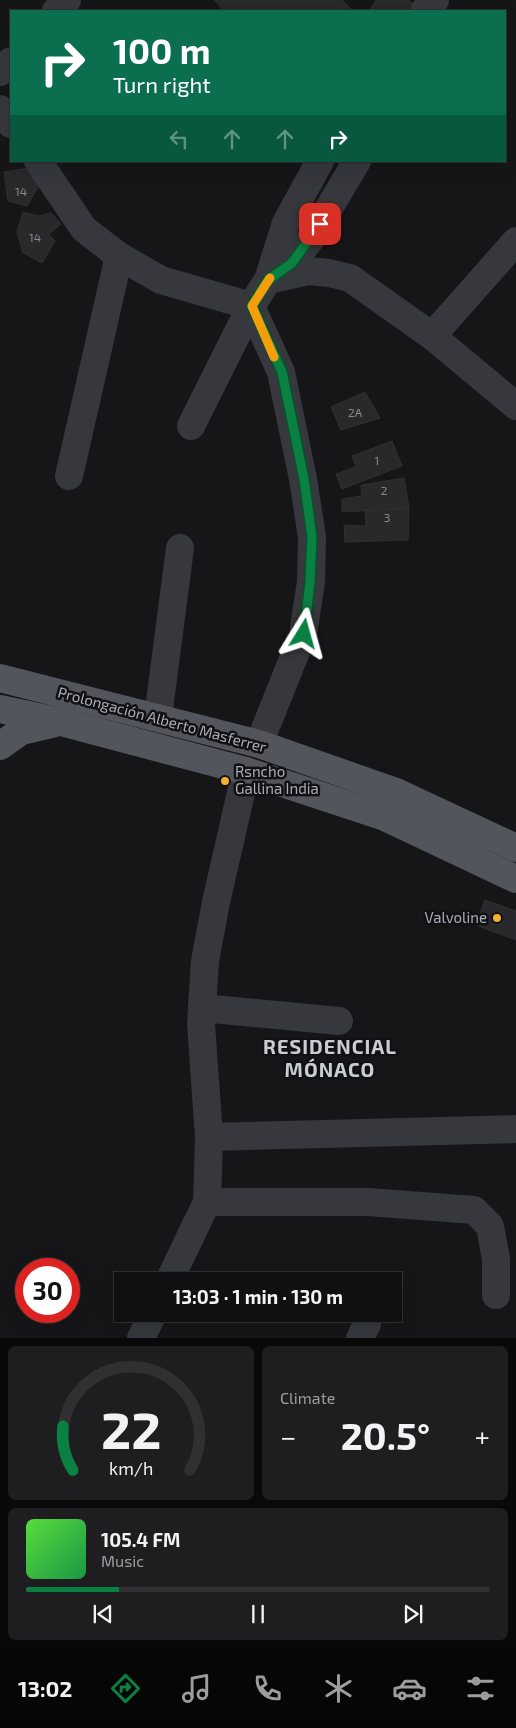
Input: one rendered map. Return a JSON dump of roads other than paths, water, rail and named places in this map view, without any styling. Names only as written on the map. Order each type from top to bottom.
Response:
[{"type":"main road","name":"Prolongación Alberto Masferrer","points":[[0,678],[260,744],[396,792],[516,848]]},
{"type":"main road","name":"Prolongación Alberto Masferrer","points":[[0,709],[61,722],[246,771],[385,817],[516,879]]},
{"type":"main road","points":[[0,746],[21,731],[34,726],[61,722]]},
{"type":"street","points":[[57,10],[66,0]]},
{"type":"street","points":[[425,10],[435,0]]},
{"type":"street","points":[[0,72],[10,62]]},
{"type":"street","points":[[0,109],[10,123]]},
{"type":"street","points":[[39,162],[84,229],[119,256],[162,280],[252,306],[282,372],[304,479],[312,537],[310,582],[304,634],[260,744]]},
{"type":"street","points":[[191,426],[252,306],[268,280],[286,222],[319,162]]},
{"type":"street","points":[[268,280],[292,263],[310,240],[356,162]]},
{"type":"street","points":[[432,336],[516,241]]},
{"type":"street","points":[[69,476],[119,256]]},
{"type":"street","points":[[268,280],[308,271],[350,278],[432,336],[516,406]]},
{"type":"street","points":[[158,718],[180,548]]},
{"type":"street","points":[[173,1272],[207,1202],[209,1136],[202,1008],[205,961],[214,912],[246,771]]},
{"type":"street","points":[[202,1008],[340,1021]]},
{"type":"street","points":[[209,1136],[516,1129]]},
{"type":"street","points":[[207,1202],[368,1202],[474,1210],[490,1226],[496,1259],[496,1295]]},
{"type":"street","points":[[141,1338],[149,1322]]},
{"type":"place","name":"Rsncho Gallina India","points":[[225,781]]},
{"type":"place","name":"Valvoline","points":[[497,918]]},
{"type":"district","name":"RESIDENCIAL MÓNACO","points":[[330,1058]]}]
